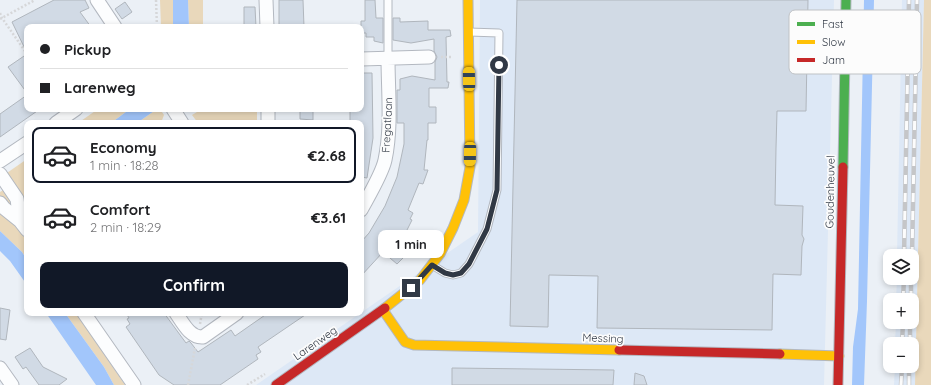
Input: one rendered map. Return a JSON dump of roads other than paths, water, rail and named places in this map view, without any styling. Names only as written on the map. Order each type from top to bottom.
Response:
[{"type":"street","points":[[98,0],[113,24]]},
{"type":"street","points":[[266,0],[267,24]]},
{"type":"street","name":"Larenweg","points":[[276,385],[383,310],[411,288],[440,254],[454,228],[464,200],[468,181],[470,142],[468,0]]},
{"type":"street","name":"Goudenheuvel","points":[[846,0],[846,10]]},
{"type":"street","points":[[364,59],[428,57]]},
{"type":"street","name":"Fregatlaan","points":[[364,205],[385,161],[389,129],[388,58]]},
{"type":"street","name":"Goudenheuvel","points":[[838,385],[845,74]]},
{"type":"street","points":[[60,120],[72,112]]},
{"type":"street","points":[[0,161],[24,145]]},
{"type":"street","points":[[0,174],[17,199],[24,225]]},
{"type":"street","points":[[0,203],[24,225]]},
{"type":"street","name":"Messing","points":[[383,310],[405,342],[414,345],[839,356]]},
{"type":"street","points":[[86,316],[134,385]]},
{"type":"street","points":[[178,316],[191,334],[198,338],[203,337],[233,316]]},
{"type":"street","points":[[0,368],[12,385]]},
{"type":"lane","points":[[388,0],[388,58]]},
{"type":"lane","points":[[432,265],[445,273],[453,275],[461,273],[469,264],[487,229],[497,190],[499,33],[468,32]]},
{"type":"water","points":[[173,0],[188,0],[189,24],[173,24]]},
{"type":"water","points":[[864,0],[874,0],[874,10],[864,10]]},
{"type":"water","points":[[863,74],[872,74],[864,385],[852,385],[853,347],[858,309]]},
{"type":"water","points":[[126,112],[153,112],[141,120],[115,120]]},
{"type":"water","points":[[0,231],[24,255],[24,281],[10,261],[0,251]]},
{"type":"water","points":[[48,316],[67,316],[104,367],[114,385],[96,385]]},
{"type":"railway","points":[[909,0],[909,10]]},
{"type":"railway","points":[[917,0],[917,10]]},
{"type":"railway","points":[[904,249],[908,74]]},
{"type":"railway","points":[[912,249],[916,74]]},
{"type":"railway","points":[[903,293],[904,285]]},
{"type":"railway","points":[[911,285],[911,293]]},
{"type":"railway","points":[[902,337],[903,329]]},
{"type":"railway","points":[[910,329],[910,337]]},
{"type":"railway","points":[[901,385],[902,373]]},
{"type":"railway","points":[[909,373],[909,385]]}]
